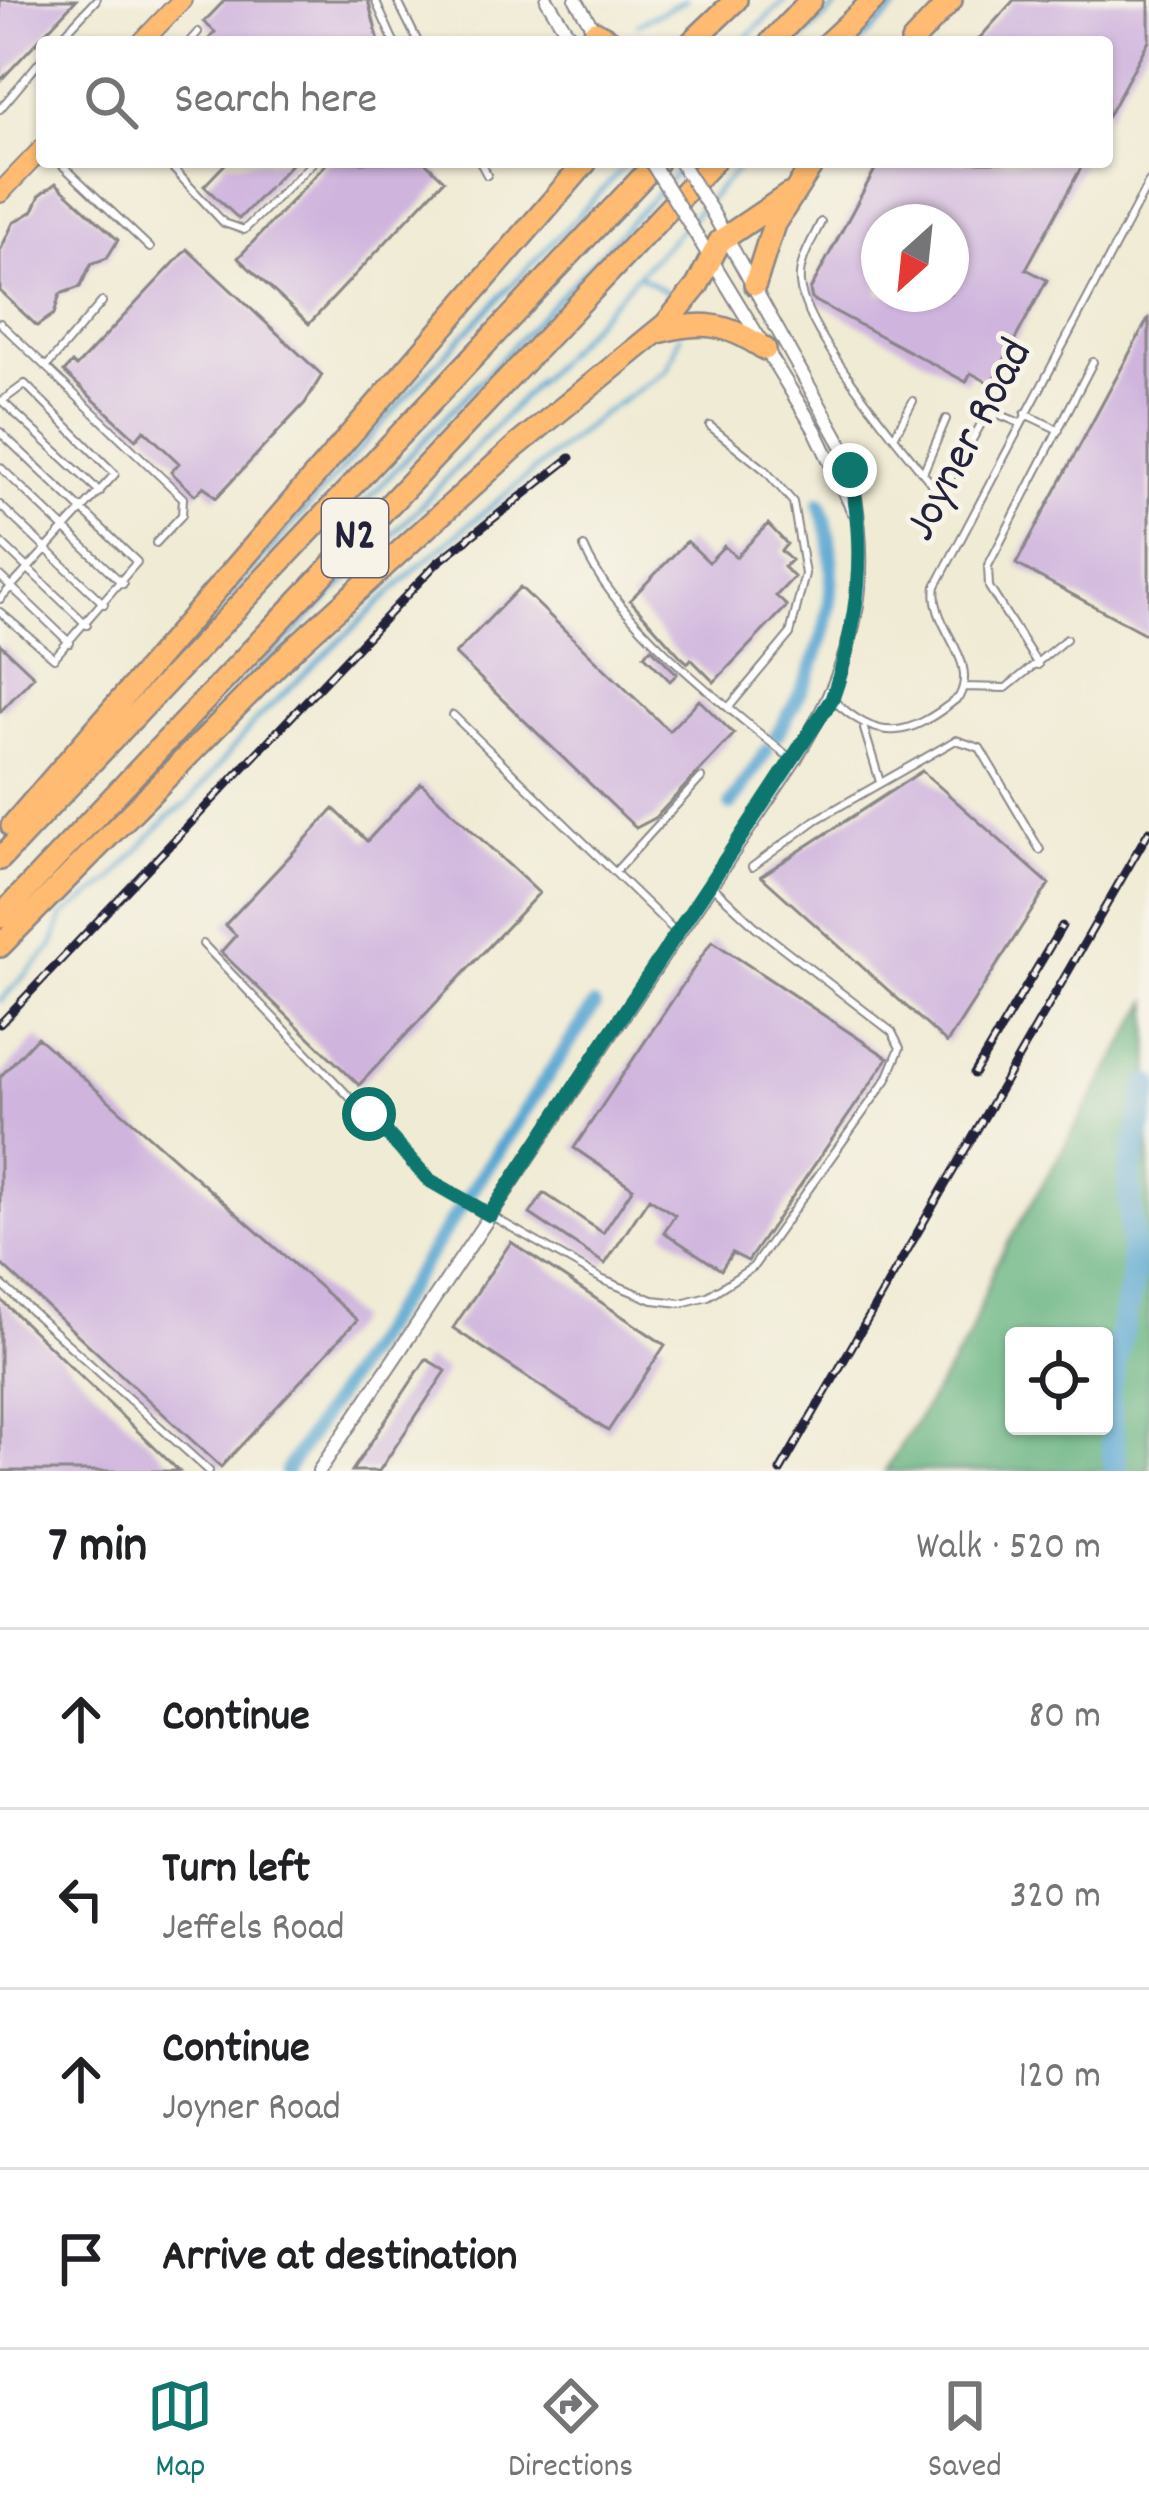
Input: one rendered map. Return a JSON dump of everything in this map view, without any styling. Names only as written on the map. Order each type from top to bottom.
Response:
[{"type":"highway","points":[[694,36],[736,0]]},
{"type":"highway","points":[[777,36],[812,0]]},
{"type":"highway","points":[[835,36],[874,0]]},
{"type":"highway","points":[[918,36],[951,0]]},
{"type":"highway","points":[[0,840],[581,168]]},
{"type":"highway","name":"N2","points":[[0,859],[648,168]]},
{"type":"highway","name":"N2","points":[[0,917],[707,168]]},
{"type":"highway","points":[[755,284],[788,195],[809,168]]},
{"type":"highway","points":[[0,946],[293,649],[515,447],[658,332],[686,301],[709,257],[727,235],[788,195]]},
{"type":"highway","points":[[658,332],[710,323],[742,334],[765,349]]},
{"type":"main road","points":[[148,36],[182,0]]},
{"type":"main road","points":[[0,193],[36,155]]},
{"type":"street","points":[[547,0],[569,36]]},
{"type":"street","points":[[575,0],[601,36]]},
{"type":"street","name":"Joyner Road","points":[[657,168],[832,461],[856,516]]},
{"type":"street","name":"Joyner Road","points":[[320,1471],[794,761],[832,699],[855,628],[861,569],[856,516],[836,428],[684,168]]},
{"type":"lane","points":[[62,36],[95,0]]},
{"type":"lane","points":[[375,0],[391,36]]},
{"type":"lane","points":[[397,0],[415,36]]},
{"type":"lane","points":[[194,36],[198,32]]},
{"type":"lane","points":[[0,109],[36,66]]},
{"type":"lane","points":[[65,168],[150,248]]},
{"type":"lane","points":[[176,168],[224,223],[244,230],[307,168]]},
{"type":"lane","points":[[483,168],[487,175]]},
{"type":"lane","name":"Joyner Road","points":[[964,687],[960,657],[936,616],[936,586],[1149,182]]},
{"type":"lane","points":[[821,222],[802,262],[801,293],[894,436],[935,488],[943,488],[985,417],[998,414],[1020,423]]},
{"type":"lane","points":[[46,367],[101,302]]},
{"type":"lane","points":[[0,322],[182,498],[182,514],[156,543]]},
{"type":"lane","points":[[1038,665],[987,575],[1093,362]]},
{"type":"lane","points":[[0,598],[100,493],[113,468],[20,383],[1,402],[100,493]]},
{"type":"lane","points":[[894,436],[914,401]]},
{"type":"lane","points":[[1025,414],[1058,430]]},
{"type":"lane","points":[[923,472],[946,419]]},
{"type":"lane","points":[[710,426],[765,470],[793,502],[805,574],[790,634],[728,707]]},
{"type":"lane","points":[[0,431],[137,562],[123,584],[51,658],[0,612]]},
{"type":"lane","points":[[0,466],[123,584]]},
{"type":"lane","points":[[0,505],[104,604]]},
{"type":"lane","points":[[0,542],[86,625]]},
{"type":"lane","points":[[584,547],[615,599],[728,707],[794,761]]},
{"type":"lane","points":[[0,576],[70,643]]},
{"type":"lane","points":[[864,729],[899,730],[951,704],[964,687],[1006,688],[1066,639]]},
{"type":"lane","points":[[832,699],[864,729],[880,782]]},
{"type":"lane","points":[[453,715],[676,932]]},
{"type":"lane","points":[[752,867],[816,820],[949,742],[972,743],[1040,850]]},
{"type":"lane","points":[[615,872],[701,778]]},
{"type":"lane","points":[[203,944],[429,1180],[472,1209],[622,1289],[681,1303],[708,1296],[760,1260],[887,1079],[900,1048],[892,1032],[757,928],[710,884]]},
{"type":"lane","points":[[0,1283],[209,1471]]},
{"type":"green space","points":[[1149,1001],[1149,1471],[885,1471],[968,1339],[996,1264]]},
{"type":"building","points":[[0,0],[76,0],[42,36],[36,36],[36,43],[0,81]]},
{"type":"building","points":[[225,0],[368,0],[377,36],[211,36],[215,32],[204,22]]},
{"type":"building","points":[[1014,0],[1149,0],[1149,40],[1113,107],[1113,36],[981,36]]},
{"type":"building","points":[[221,168],[287,168],[239,219],[204,186]]},
{"type":"building","points":[[322,168],[431,168],[444,180],[309,324],[238,258]]},
{"type":"building","points":[[876,168],[1081,168],[1026,269],[1047,280],[991,384],[971,373],[966,382],[812,299],[810,290]]},
{"type":"building","points":[[56,183],[118,240],[107,258],[91,264],[80,287],[60,294],[54,314],[37,326],[0,291],[0,251],[13,223],[33,211],[40,195]]},
{"type":"building","points":[[187,249],[322,375],[305,403],[216,498],[204,486],[195,495],[171,472],[179,463],[144,430],[136,439],[64,372],[72,363],[76,367]]},
{"type":"building","points":[[1149,317],[1149,636],[1016,564]]},
{"type":"building","points":[[768,524],[787,544],[781,551],[791,560],[784,567],[794,577],[776,596],[787,606],[714,682],[691,659],[688,663],[681,657],[630,600],[687,541],[709,562],[724,546],[736,557]]},
{"type":"building","points":[[520,587],[669,731],[699,700],[734,734],[655,818],[636,828],[455,654]]},
{"type":"building","points":[[0,644],[34,676],[0,712]]},
{"type":"building","points":[[651,648],[677,674],[670,681],[644,655]]},
{"type":"building","points":[[922,771],[1049,884],[947,1043],[761,876]]},
{"type":"building","points":[[421,783],[539,893],[359,1085],[221,952],[236,935],[225,925],[334,809],[367,841]]},
{"type":"building","points":[[712,941],[888,1058],[748,1261],[732,1253],[721,1270],[664,1232],[675,1215],[649,1198],[605,1264],[530,1214],[544,1193],[603,1233],[633,1188],[574,1148]]},
{"type":"building","points":[[37,1037],[357,1320],[221,1467],[0,1263],[0,1077]]},
{"type":"building","points":[[511,1242],[665,1345],[608,1431],[453,1328]]},
{"type":"building","points":[[0,1299],[179,1471],[0,1471]]},
{"type":"building","points":[[426,1359],[446,1371],[379,1471],[352,1471]]},
{"type":"waterway","points":[[638,24],[686,0]]},
{"type":"waterway","points":[[748,36],[785,0]]},
{"type":"waterway","points":[[806,36],[843,0]]},
{"type":"waterway","points":[[866,36],[905,0]]},
{"type":"waterway","points":[[185,645],[432,368],[623,168]]},
{"type":"waterway","points":[[237,690],[413,514],[738,168]]},
{"type":"waterway","points":[[334,535],[680,169]]},
{"type":"waterway","points":[[638,275],[672,295]]},
{"type":"waterway","points":[[0,1001],[53,946],[63,916],[110,882],[167,818],[189,802],[256,720],[419,566],[601,415],[667,370],[680,335]]},
{"type":"waterway","points":[[776,736],[806,681],[826,624],[832,565],[820,503]]},
{"type":"waterway","points":[[731,804],[767,750]]},
{"type":"waterway","points":[[286,1471],[594,1006]]},
{"type":"waterway","points":[[1116,1471],[1108,1393],[1133,1278],[1129,1175],[1149,1086]]},
{"type":"railway","points":[[0,1024],[437,563],[570,458]]},
{"type":"railway","points":[[780,1471],[1149,831]]},
{"type":"railway","points":[[974,1074],[1062,926]]},
{"type":"route","points":[[369,1114],[429,1180],[472,1209],[490,1215],[832,699],[855,628],[861,569],[850,470]]}]
